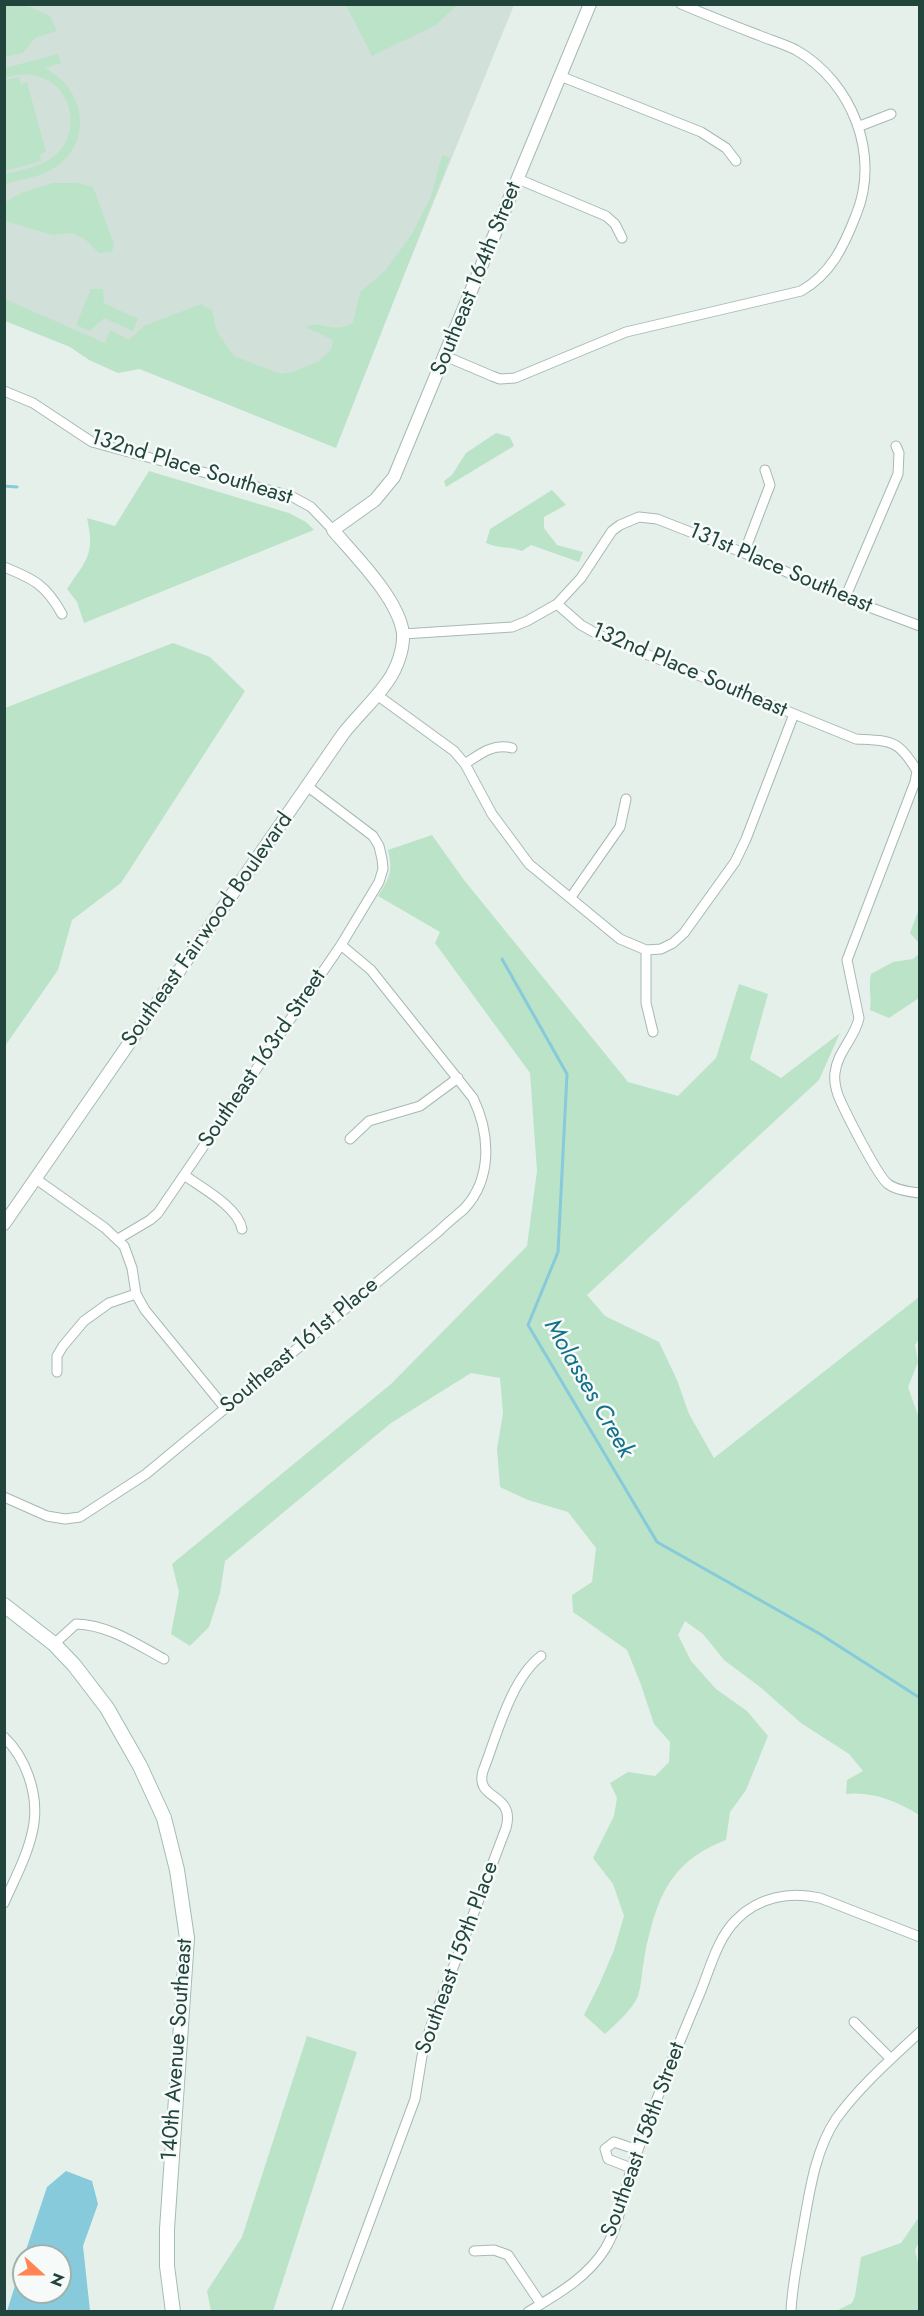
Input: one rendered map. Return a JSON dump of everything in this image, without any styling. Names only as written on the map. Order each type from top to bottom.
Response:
[{"type":"main road","name":"140th Avenue Southeast","points":[[4,1605],[54,1644],[74,1665],[107,1708],[140,1766],[164,1818],[177,1870],[187,1938],[167,2229],[167,2266],[173,2312]]},
{"type":"street","name":"Southeast 164th Street","points":[[333,530],[375,500],[394,477],[590,4]]},
{"type":"street","points":[[445,356],[500,379],[515,378],[626,332],[801,291],[819,279],[835,260],[859,209],[865,180],[860,126],[833,81],[797,51],[681,4]]},
{"type":"street","points":[[560,76],[701,132],[726,148],[736,161]]},
{"type":"street","points":[[860,126],[891,114]]},
{"type":"street","points":[[518,179],[606,216],[615,224],[622,238]]},
{"type":"street","name":"132nd Place Southeast","points":[[4,391],[33,403],[92,442],[291,496],[310,507],[333,530],[388,598],[403,634]]},
{"type":"street","points":[[845,598],[898,474],[899,453],[896,446]]},
{"type":"street","points":[[744,553],[770,485],[765,470]]},
{"type":"street","name":"131st Place Southeast","points":[[557,604],[581,578],[612,531],[639,517],[657,519],[744,553],[845,598],[920,626]]},
{"type":"street","points":[[4,567],[31,578],[43,586],[62,614]]},
{"type":"street","points":[[403,634],[512,627],[557,604]]},
{"type":"street","name":"132nd Place Southeast","points":[[557,604],[580,625],[599,635],[856,739],[888,741],[899,746],[918,770]]},
{"type":"street","name":"Southeast Fairwood Boulevard","points":[[4,1224],[343,734],[377,695],[394,671],[401,651],[403,634]]},
{"type":"street","points":[[377,695],[454,752],[465,764],[492,814],[529,864],[620,939],[646,950],[661,949],[673,943],[684,933],[735,862],[794,714]]},
{"type":"street","points":[[465,764],[492,747],[502,745],[512,748]]},
{"type":"street","points":[[918,770],[847,960],[859,1018],[857,1028],[837,1060],[835,1074],[838,1095],[875,1167],[888,1185],[920,1193]]},
{"type":"street","name":"Southeast 163rd Street","points":[[118,1239],[158,1213],[341,945],[379,882],[383,869],[382,860],[379,846],[373,836],[307,786]]},
{"type":"street","points":[[571,897],[620,827],[626,799]]},
{"type":"street","points":[[341,945],[370,970],[458,1078],[420,1106],[369,1121],[350,1139]]},
{"type":"street","points":[[646,950],[645,1003],[653,1032]]},
{"type":"street","name":"Southeast 161st Place","points":[[4,1497],[47,1516],[64,1519],[80,1517],[146,1474],[464,1208],[479,1186],[487,1149],[483,1122],[477,1106],[458,1078]]},
{"type":"street","points":[[184,1175],[230,1209],[240,1221],[242,1230]]},
{"type":"street","points":[[36,1179],[105,1228],[124,1246],[129,1258],[136,1294],[145,1310],[225,1408]]},
{"type":"street","points":[[57,1372],[57,1356],[84,1321],[109,1303],[136,1294]]},
{"type":"street","points":[[54,1644],[76,1624],[90,1624],[107,1629],[164,1659]]},
{"type":"street","name":"Southeast 159th Place","points":[[336,2312],[415,2099],[422,2056],[431,2026],[506,1828],[508,1820],[506,1808],[503,1802],[483,1789],[481,1784],[483,1771],[516,1687],[529,1667],[541,1656]]},
{"type":"street","points":[[4,1737],[14,1746],[23,1761],[31,1784],[34,1822],[30,1839],[4,1903]]},
{"type":"street","name":"Southeast 158th Street","points":[[528,2312],[576,2281],[604,2250],[617,2221],[631,2168],[681,2037],[722,1939],[735,1920],[754,1906],[776,1897],[800,1895],[820,1898],[920,1937]]},
{"type":"street","points":[[854,2022],[891,2059]]},
{"type":"street","points":[[791,2312],[792,2290],[806,2211],[816,2165],[825,2142],[836,2120],[891,2059],[920,2032]]},
{"type":"street","points":[[631,2168],[608,2159],[605,2149],[614,2142],[638,2150]]},
{"type":"street","points":[[474,2251],[494,2250],[508,2255],[541,2304]]},
{"type":"shaded area","points":[[4,5],[514,5],[334,447],[5,315]]},
{"type":"green space","points":[[5,4],[26,5],[50,16],[57,31],[35,38],[23,53],[5,57]]},
{"type":"green space","points":[[346,5],[457,5],[436,25],[372,56]]},
{"type":"green space","points":[[58,54],[61,63],[44,68],[68,87],[75,100],[80,128],[76,142],[69,155],[51,170],[5,184],[5,174],[36,166],[53,157],[68,136],[71,124],[70,111],[59,89],[49,81],[33,75],[5,78],[5,68]]},
{"type":"green space","points":[[19,77],[21,84],[27,82],[46,152],[40,154],[41,161],[5,171],[5,80]]},
{"type":"green space","points":[[442,155],[450,158],[336,448],[140,369],[118,373],[89,360],[70,347],[5,321],[5,299],[105,343],[110,330],[129,340],[144,326],[201,304],[212,310],[217,332],[234,356],[280,374],[293,372],[319,361],[331,350],[333,340],[305,327],[317,325],[338,328],[353,323],[360,292],[385,271],[412,234],[431,196]]},
{"type":"green space","points":[[53,183],[79,183],[93,187],[114,244],[112,252],[99,253],[85,239],[72,233],[53,235],[5,221],[5,202],[21,193]]},
{"type":"green space","points":[[91,289],[103,289],[104,303],[138,319],[133,331],[104,318],[90,331],[76,325]]},
{"type":"green space","points":[[496,433],[510,437],[514,446],[446,487],[444,481],[452,475],[466,453]]},
{"type":"green space","points":[[149,471],[289,513],[306,522],[314,530],[84,623],[77,602],[67,589],[88,556],[90,540],[87,518],[115,526]]},
{"type":"green space","points":[[552,490],[566,505],[544,517],[544,528],[557,545],[583,552],[579,562],[531,545],[522,551],[486,543],[490,529]]},
{"type":"green space","points":[[173,643],[210,657],[245,691],[121,883],[72,920],[58,970],[5,1046],[5,708]]},
{"type":"green space","points":[[432,835],[464,880],[628,1082],[678,1096],[716,1058],[739,984],[768,994],[750,1059],[781,1078],[840,1033],[819,1080],[587,1295],[605,1316],[659,1342],[677,1380],[689,1414],[714,1458],[919,1297],[919,1339],[915,1345],[918,1362],[908,1387],[920,1421],[919,1815],[884,1798],[856,1793],[846,1794],[847,1780],[863,1771],[849,1754],[801,1723],[760,1687],[724,1660],[703,1634],[685,1621],[678,1635],[691,1661],[716,1689],[747,1711],[768,1736],[746,1790],[730,1812],[726,1840],[691,1859],[678,1871],[669,1884],[661,1899],[650,1934],[638,1996],[628,2012],[605,2034],[584,2015],[614,1950],[624,1916],[613,1884],[593,1858],[614,1816],[617,1798],[610,1783],[628,1772],[655,1776],[669,1762],[670,1742],[654,1724],[627,1650],[573,1612],[572,1595],[592,1582],[596,1548],[568,1512],[528,1500],[500,1487],[497,1449],[503,1413],[500,1378],[471,1373],[391,1423],[225,1561],[220,1593],[209,1627],[190,1646],[171,1634],[179,1592],[172,1564],[391,1384],[527,1246],[537,1171],[530,1073],[435,943],[440,932],[378,896],[389,874],[388,850]]},
{"type":"green space","points":[[919,909],[920,943],[910,933]]},
{"type":"green space","points":[[919,954],[919,998],[889,1018],[870,1010],[871,974],[893,962],[913,959]]},
{"type":"green space","points":[[307,2036],[357,2052],[273,2311],[211,2311],[207,2291],[242,2237]]},
{"type":"green space","points":[[919,2217],[919,2242],[915,2250],[919,2267],[919,2311],[836,2311],[852,2303],[861,2257],[901,2243]]},
{"type":"water","points":[[66,2171],[92,2181],[98,2204],[83,2246],[90,2311],[7,2311],[12,2295],[12,2304],[72,2304],[72,2244],[28,2244],[47,2187]]},
{"type":"waterway","name":"Molasses Creek","points":[[4,486],[17,487]]},
{"type":"waterway","name":"Molasses Creek","points":[[502,959],[567,1074],[558,1252],[528,1325],[657,1542],[820,1634],[920,1698]]}]
